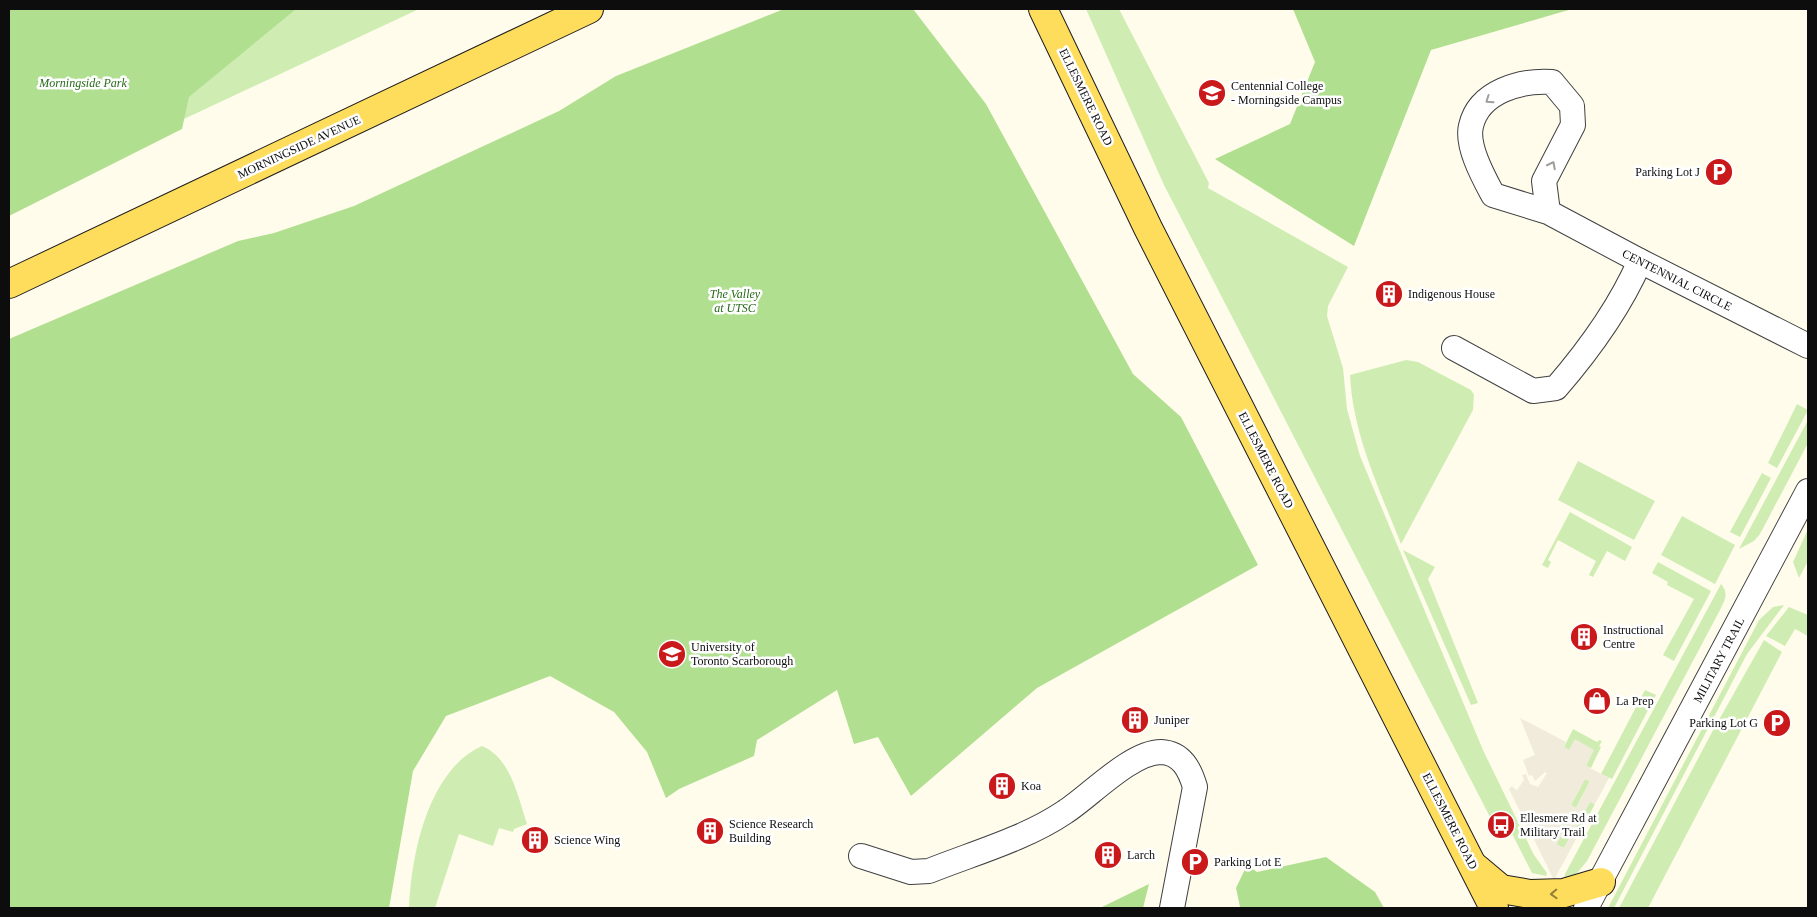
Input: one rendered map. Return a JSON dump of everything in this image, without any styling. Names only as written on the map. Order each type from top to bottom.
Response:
[{"type":"main road","name":"MORNINGSIDE AVENUE","points":[[9,284],[589,9]]},
{"type":"main road","name":"ELLESMERE ROAD","points":[[1043,9],[1148,228],[1494,908]]},
{"type":"main road","points":[[1473,866],[1501,889],[1530,894],[1564,893],[1601,882]]},
{"type":"street","name":"CENTENNIAL CIRCLE","points":[[1548,212],[1544,181],[1573,125],[1572,106],[1552,82],[1531,81],[1510,86],[1483,103],[1470,127],[1477,164],[1493,195],[1548,212],[1640,262],[1808,346]]},
{"type":"street","points":[[1454,348],[1533,390],[1556,388],[1576,366],[1630,284],[1640,262]]},
{"type":"street","name":"MILITARY TRAIL","points":[[1586,908],[1808,491]]},
{"type":"street","points":[[860,856],[911,872],[930,871],[1044,824],[1066,811],[1110,777],[1140,758],[1160,752],[1168,753],[1186,763],[1195,787],[1172,908]]},
{"type":"green space","name":"Morningside Park","points":[[9,9],[419,9],[9,201]]},
{"type":"green space","name":"Morningside Park","points":[[9,9],[296,9],[189,97],[182,129],[9,216]]},
{"type":"green space","name":"The Valley at UTSC","points":[[784,9],[913,9],[986,104],[1133,374],[1181,417],[1258,565],[1037,688],[911,796],[878,737],[854,744],[837,690],[757,740],[754,756],[679,789],[666,798],[647,752],[614,712],[550,676],[446,716],[413,771],[389,908],[9,908],[9,339],[238,241],[274,233],[354,206],[559,111],[616,76]]},
{"type":"green space","points":[[1086,9],[1119,9],[1209,183],[1208,188],[1348,267],[1328,306],[1327,316],[1343,368],[1347,409],[1360,456],[1483,750],[1534,855],[1547,873],[1546,876],[1532,873],[1501,812],[1490,817],[1164,185]]},
{"type":"green space","points":[[1293,9],[1572,9],[1431,50],[1354,246],[1215,159],[1290,124],[1315,62]]},
{"type":"green space","points":[[1406,360],[1418,362],[1471,390],[1474,395],[1473,410],[1401,544],[1368,461],[1356,419],[1350,375]]},
{"type":"green space","points":[[1797,404],[1808,410],[1777,468],[1768,463]]},
{"type":"green space","points":[[1808,420],[1808,443],[1760,534],[1754,541],[1739,549]]},
{"type":"green space","points":[[1578,461],[1655,501],[1634,540],[1558,500]]},
{"type":"green space","points":[[1762,473],[1771,478],[1740,537],[1730,532]]},
{"type":"green space","points":[[1570,512],[1632,547],[1625,561],[1607,551],[1593,577],[1589,575],[1596,561],[1558,540],[1548,560],[1551,562],[1548,568],[1542,565]]},
{"type":"green space","points":[[1682,516],[1735,545],[1715,584],[1661,555]]},
{"type":"green space","points":[[1808,529],[1808,561],[1799,578],[1793,562]]},
{"type":"green space","points":[[1403,550],[1435,567],[1428,579],[1478,703],[1471,705]]},
{"type":"green space","points":[[1658,562],[1711,591],[1674,661],[1663,655],[1694,599],[1667,585],[1668,582],[1652,573]]},
{"type":"green space","points":[[1721,584],[1726,594],[1725,600],[1587,861],[1577,873],[1564,880],[1565,874]]},
{"type":"green space","points":[[1784,605],[1747,654],[1614,908],[1608,908],[1759,620],[1773,607]]},
{"type":"green space","points":[[1789,607],[1808,615],[1808,636],[1795,629],[1785,646],[1766,636]]},
{"type":"green space","points":[[1764,640],[1782,652],[1648,908],[1619,908],[1711,734]]},
{"type":"green space","points":[[1645,690],[1656,695],[1612,779],[1601,774]]},
{"type":"green space","points":[[1573,729],[1597,742],[1599,740],[1602,741],[1591,768],[1586,766],[1593,750],[1569,750],[1564,747]]},
{"type":"green space","points":[[482,746],[500,759],[507,769],[527,824],[514,829],[513,832],[499,828],[493,846],[459,834],[435,908],[409,908],[414,864],[426,816],[448,774],[463,758]]},
{"type":"green space","points":[[1585,779],[1590,781],[1576,808],[1571,805]]},
{"type":"green space","points":[[1590,802],[1595,804],[1581,830],[1576,827]]},
{"type":"green space","points":[[1567,824],[1575,828],[1564,848],[1556,845]]},
{"type":"green space","points":[[1326,857],[1375,892],[1384,908],[1240,907],[1236,888],[1247,865],[1257,872]]},
{"type":"green space","points":[[1149,884],[1143,908],[1100,908]]},
{"type":"shaded area","points":[[1520,718],[1566,742],[1564,747],[1569,750],[1575,739],[1594,750],[1586,766],[1609,778],[1595,804],[1590,802],[1576,827],[1581,830],[1554,880],[1509,789],[1514,784],[1512,787],[1517,790],[1524,780],[1522,775],[1526,774],[1530,784],[1538,787],[1547,773],[1545,772],[1535,781],[1532,775],[1529,776],[1523,760],[1535,755]],"holes":[[[1585,779],[1590,782],[1576,808],[1571,805]],[[1567,824],[1575,828],[1564,848],[1557,844]]]},
{"type":"place","name":"Centennial College - Morningside Campus","points":[[1212,93]]},
{"type":"place","name":"Parking Lot J","points":[[1719,172]]},
{"type":"place","name":"Indigenous House","points":[[1389,294]]},
{"type":"place","name":"Instructional Centre","points":[[1584,637]]},
{"type":"place","name":"University of Toronto Scarborough","points":[[672,654]]},
{"type":"place","name":"La Prep","points":[[1597,701]]},
{"type":"place","name":"Juniper","points":[[1135,720]]},
{"type":"place","name":"Parking Lot G","points":[[1777,723]]},
{"type":"place","name":"Koa","points":[[1002,786]]},
{"type":"place","name":"Ellesmere Rd at Military Trail","points":[[1501,825]]},
{"type":"place","name":"Science Research Building","points":[[710,831]]},
{"type":"place","name":"Science Wing","points":[[535,840]]},
{"type":"place","name":"Larch","points":[[1108,855]]},
{"type":"place","name":"Parking Lot E","points":[[1195,862]]}]
